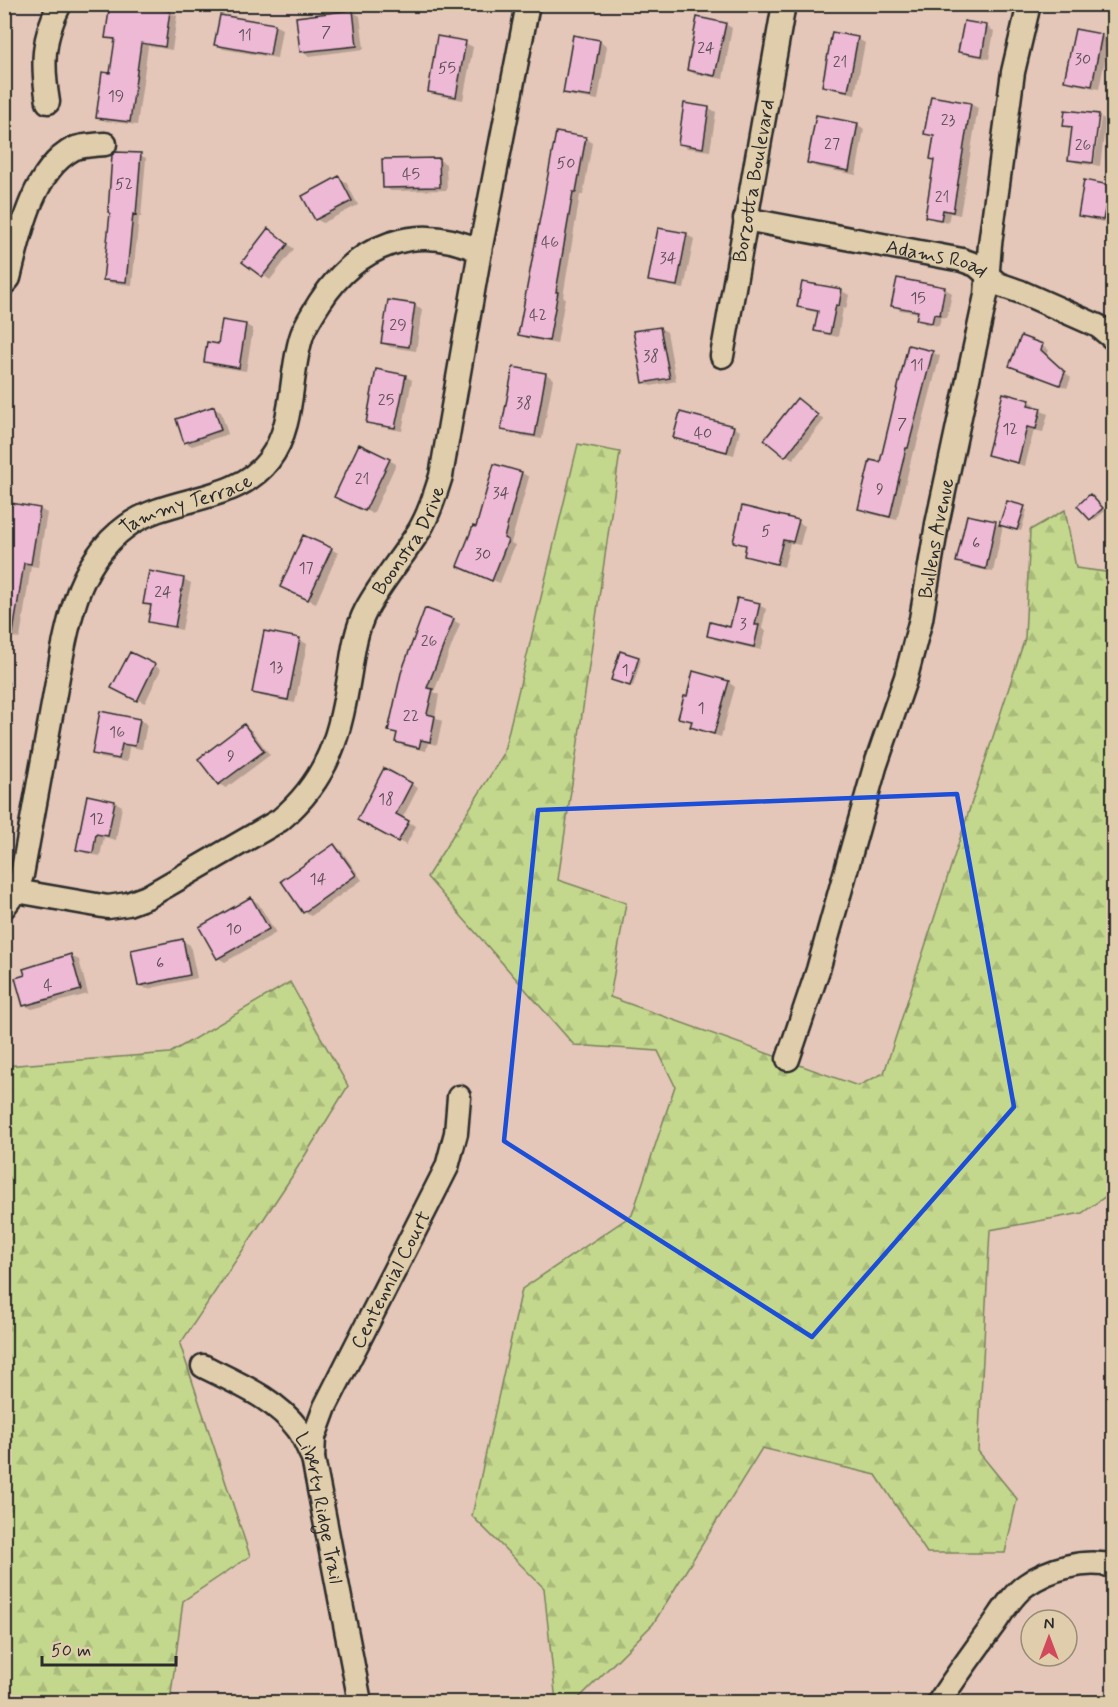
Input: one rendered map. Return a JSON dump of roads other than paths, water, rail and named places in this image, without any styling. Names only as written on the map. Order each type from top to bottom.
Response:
[{"type":"street","points":[[48,102],[43,62],[47,38],[60,4]]},
{"type":"street","name":"Boonstra Drive","points":[[68,901],[108,907],[128,904],[147,897],[280,819],[298,805],[314,786],[327,764],[337,739],[356,636],[365,611],[420,529],[432,504],[441,476],[480,251],[528,4]]},
{"type":"street","name":"Borzotta Boulevard","points":[[722,356],[784,4]]},
{"type":"street","name":"Bullens Avenue","points":[[788,1059],[818,970],[875,768],[906,677],[921,619],[937,524],[986,295],[1013,72],[1029,4]]},
{"type":"street","points":[[4,284],[9,278],[22,225],[30,204],[56,163],[74,148],[105,144]]},
{"type":"street","name":"Adams Road","points":[[745,219],[962,260],[976,265],[998,284],[1098,326],[1113,339]]},
{"type":"street","name":"Tammy Terrace","points":[[68,901],[10,899],[22,875],[63,648],[76,599],[86,575],[99,554],[109,541],[146,514],[242,484],[257,474],[270,459],[280,441],[286,421],[301,337],[313,312],[347,269],[381,247],[411,238],[427,237],[450,240],[480,251]]},
{"type":"street","name":"Centennial Court","points":[[313,1458],[314,1437],[325,1407],[447,1167],[456,1133],[459,1097]]},
{"type":"street","name":"Liberty Ridge Trail","points":[[203,1366],[268,1400],[285,1413],[299,1430],[313,1458],[360,1702]]},
{"type":"street","points":[[939,1702],[1011,1600],[1025,1585],[1072,1565],[1088,1563],[1113,1566]]}]
